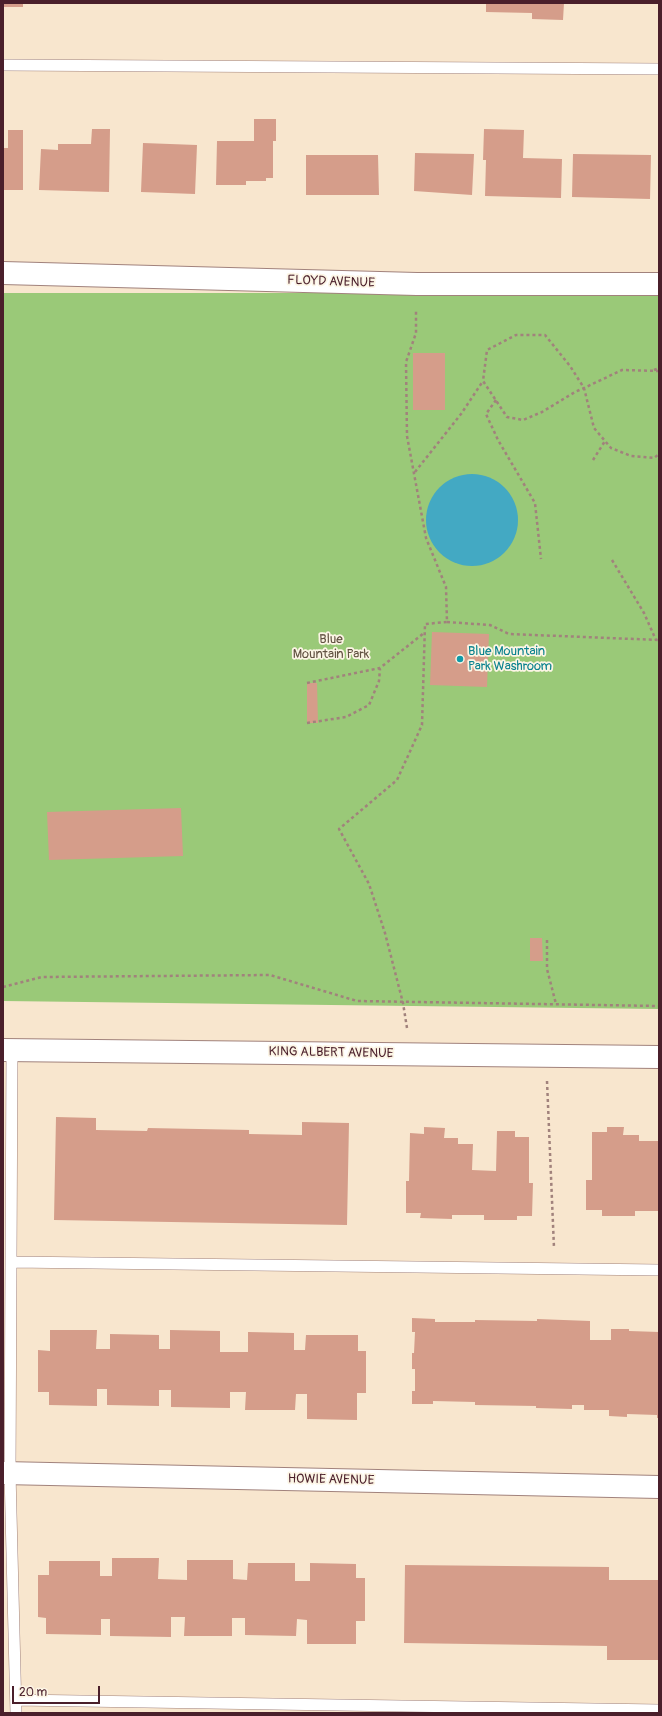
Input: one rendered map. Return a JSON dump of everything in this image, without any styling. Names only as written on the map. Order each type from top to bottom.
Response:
[{"type":"street","name":"FLOYD AVENUE","points":[[3,272],[417,284],[659,284]]},
{"type":"street","name":"KING ALBERT AVENUE","points":[[7,1050],[659,1057]]},
{"type":"street","name":"HOWIE AVENUE","points":[[6,1473],[659,1487]]},
{"type":"lane","points":[[3,64],[659,69]]},
{"type":"lane","points":[[7,1050],[12,1262],[6,1473],[16,1713]]},
{"type":"lane","points":[[12,1262],[659,1270]]},
{"type":"lane","points":[[16,1700],[659,1710]]},
{"type":"path","points":[[417,284],[416,333],[406,362],[408,436],[426,538],[446,587],[447,622]]},
{"type":"path","points":[[415,472],[461,414],[483,381],[486,350],[516,335],[545,335],[570,366],[584,388],[594,428],[611,448],[631,456],[654,458],[659,454]]},
{"type":"path","points":[[651,371],[659,368]]},
{"type":"path","points":[[483,381],[507,417],[523,420],[542,412],[575,392],[622,370],[659,371]]},
{"type":"path","points":[[496,400],[486,414],[505,452],[535,503],[541,559]]},
{"type":"path","points":[[593,460],[605,442]]},
{"type":"path","points":[[410,1054],[403,1003],[369,884],[339,830],[397,780],[422,725],[425,624],[447,622],[490,624],[508,634],[657,640],[644,613],[612,560]]},
{"type":"path","points":[[307,683],[380,668],[424,632]]},
{"type":"path","points":[[307,723],[346,717],[369,705],[379,681],[380,668]]},
{"type":"path","points":[[547,940],[547,969],[556,1004]]},
{"type":"path","points":[[3,987],[42,976],[270,975],[358,1001],[403,1003],[659,1006]]},
{"type":"path","points":[[547,1080],[553,1233]]},
{"type":"green space","name":"Blue Mountain Park","points":[[3,293],[659,293],[659,1009],[3,1001]]},
{"type":"water","points":[[472,474],[490,478],[504,488],[514,502],[518,520],[514,538],[504,552],[490,562],[472,566],[454,562],[440,552],[430,538],[426,520],[430,502],[440,488],[454,478]]},
{"type":"building","points":[[3,3],[23,3],[23,7],[3,7]]},
{"type":"building","points":[[486,3],[564,3],[563,20],[532,19],[532,13],[486,12]]},
{"type":"building","points":[[254,119],[276,119],[276,141],[273,141],[273,178],[266,178],[266,181],[246,181],[246,185],[216,185],[217,141],[254,141]]},
{"type":"building","points":[[92,129],[110,129],[109,192],[39,190],[41,149],[58,150],[58,144],[91,144]]},
{"type":"building","points":[[484,129],[524,130],[523,158],[562,159],[561,198],[485,196],[486,160],[483,160]]},
{"type":"building","points":[[8,130],[23,130],[23,190],[3,190],[3,148],[8,148]]},
{"type":"building","points":[[143,143],[197,145],[195,194],[141,192]]},
{"type":"building","points":[[415,153],[474,154],[472,195],[414,191]]},
{"type":"building","points":[[573,154],[651,155],[650,199],[572,197]]},
{"type":"building","points":[[306,155],[378,155],[379,195],[306,195]]},
{"type":"building","points":[[413,353],[445,353],[445,410],[413,410]]},
{"type":"building","name":"Blue Mountain Park Washroom","points":[[432,632],[489,634],[487,687],[430,685]]},
{"type":"building","points":[[307,683],[317,683],[318,723],[307,723]]},
{"type":"building","points":[[181,808],[183,856],[49,860],[47,812]]},
{"type":"building","points":[[530,938],[542,938],[543,961],[530,961]]},
{"type":"building","points":[[56,1117],[96,1118],[96,1130],[147,1131],[148,1128],[249,1130],[249,1134],[302,1135],[302,1122],[349,1123],[347,1225],[54,1220]]},
{"type":"building","points":[[424,1127],[445,1128],[444,1138],[458,1138],[458,1144],[473,1144],[472,1170],[496,1171],[497,1131],[515,1131],[515,1137],[529,1137],[529,1183],[533,1183],[532,1216],[517,1216],[517,1220],[484,1220],[484,1215],[452,1215],[452,1219],[420,1218],[421,1213],[406,1213],[406,1181],[409,1181],[410,1133],[424,1134]]},
{"type":"building","points":[[607,1127],[624,1127],[623,1135],[639,1135],[639,1141],[659,1141],[659,1211],[635,1211],[635,1216],[602,1216],[602,1210],[586,1210],[586,1180],[592,1180],[592,1132],[607,1132]]},
{"type":"building","points":[[412,1318],[435,1319],[435,1322],[475,1322],[475,1320],[537,1321],[537,1319],[590,1321],[590,1340],[611,1340],[611,1329],[659,1332],[659,1418],[657,1418],[657,1415],[627,1414],[627,1417],[609,1416],[609,1410],[584,1410],[584,1405],[572,1405],[572,1409],[536,1408],[536,1406],[475,1405],[475,1402],[433,1401],[433,1404],[412,1404],[412,1391],[415,1391],[415,1369],[412,1369],[412,1353],[414,1353],[415,1332],[412,1332]]},
{"type":"building","points":[[50,1330],[97,1330],[96,1349],[110,1349],[110,1334],[159,1335],[159,1349],[170,1349],[170,1330],[220,1331],[220,1352],[248,1352],[248,1332],[294,1333],[294,1350],[305,1350],[306,1335],[358,1335],[358,1351],[366,1351],[366,1393],[357,1393],[357,1420],[307,1419],[307,1394],[296,1394],[295,1410],[245,1410],[246,1392],[230,1392],[230,1408],[171,1407],[171,1390],[159,1390],[159,1406],[107,1405],[107,1389],[97,1389],[97,1406],[49,1405],[49,1392],[38,1392],[38,1350],[50,1351]]},
{"type":"building","points":[[112,1558],[159,1558],[158,1579],[187,1580],[187,1560],[233,1560],[233,1579],[247,1580],[248,1563],[295,1563],[295,1581],[310,1581],[310,1563],[356,1564],[356,1578],[365,1578],[365,1621],[356,1621],[356,1644],[307,1644],[307,1620],[297,1619],[296,1636],[245,1635],[245,1618],[232,1618],[232,1636],[184,1636],[185,1617],[171,1617],[171,1637],[110,1636],[110,1619],[101,1619],[101,1635],[46,1634],[46,1618],[38,1617],[38,1575],[49,1575],[49,1561],[100,1561],[100,1576],[112,1576]]},
{"type":"building","points":[[405,1565],[609,1567],[609,1580],[659,1580],[659,1660],[607,1660],[607,1646],[404,1643]]},
{"type":"place","name":"Blue Mountain Park Washroom","points":[[460,659]]}]
